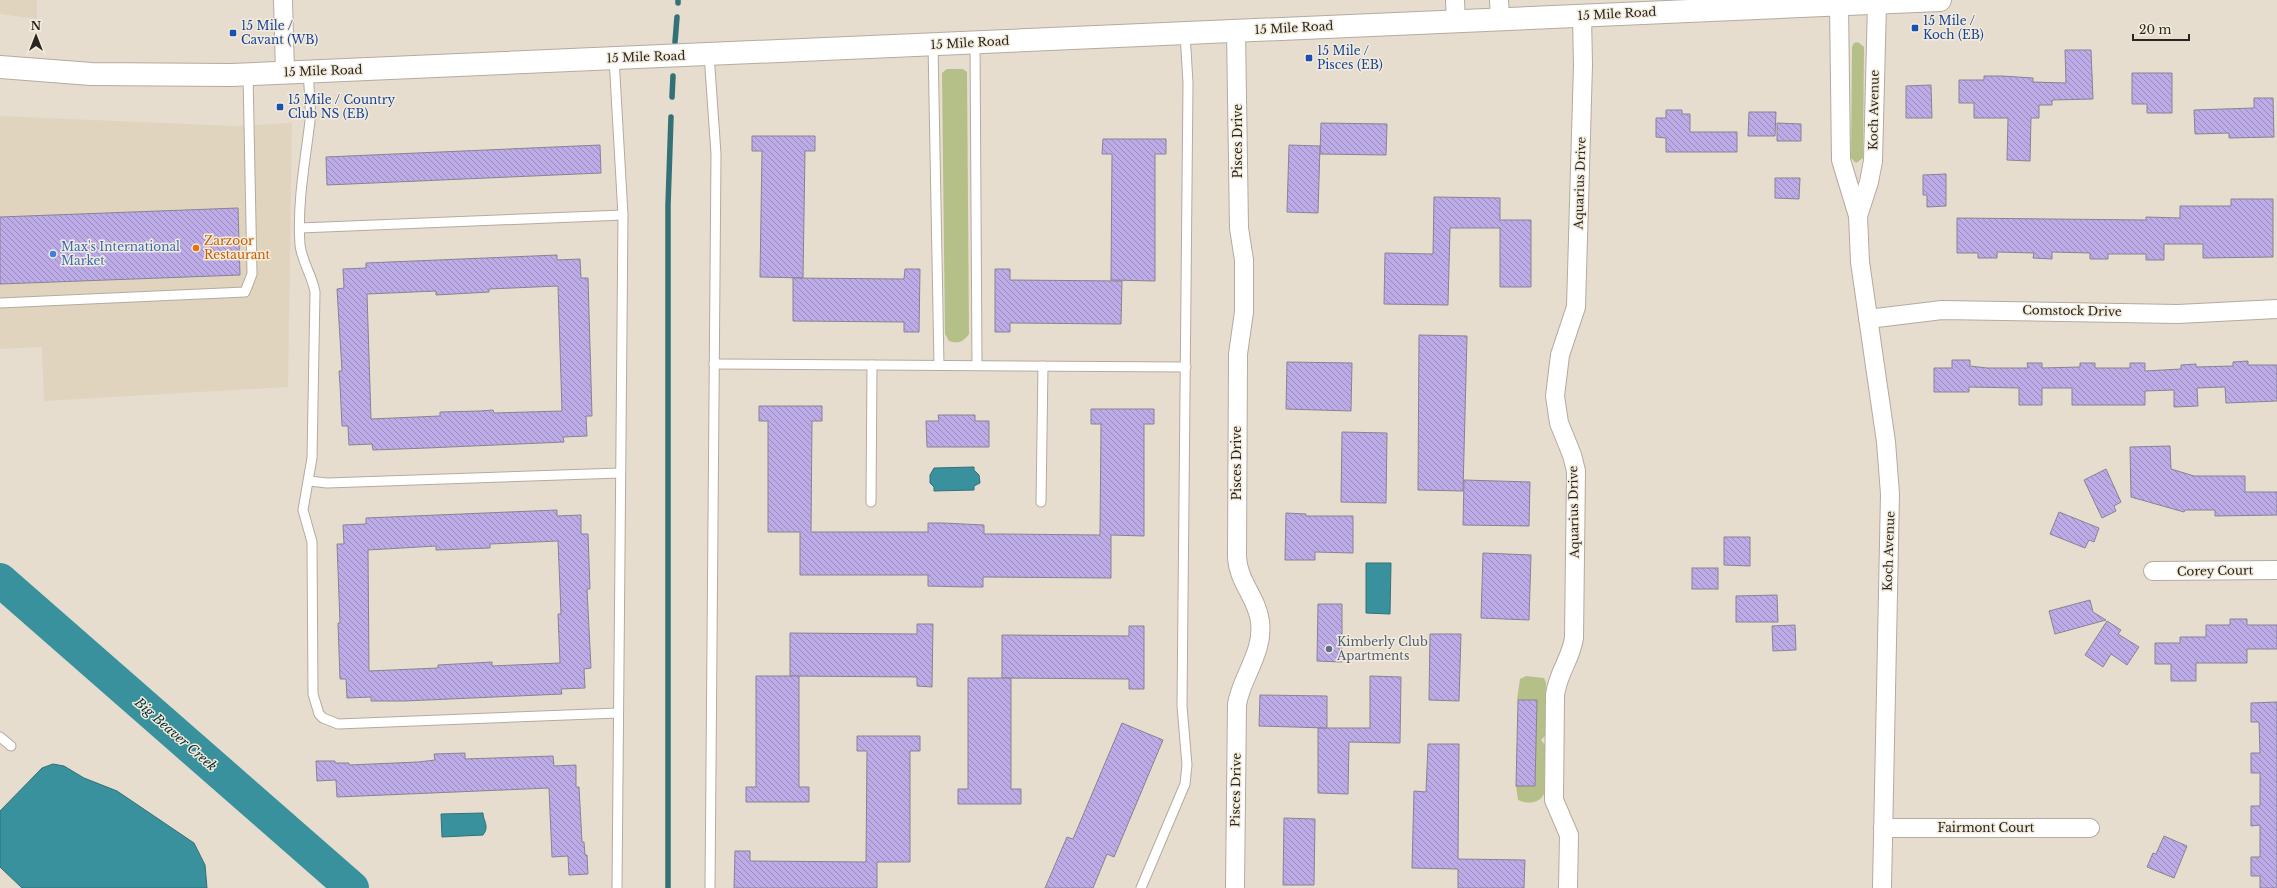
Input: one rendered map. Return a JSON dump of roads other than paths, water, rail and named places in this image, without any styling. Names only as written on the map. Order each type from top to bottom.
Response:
[{"type":"main road","name":"15 Mile Road","points":[[0,67],[91,74],[180,76],[285,73],[1456,21],[1500,10],[1582,16],[1940,0]]},
{"type":"street","points":[[283,0],[285,73]]},
{"type":"street","points":[[1455,0],[1456,21]]},
{"type":"street","name":"Koch Avenue","points":[[1858,216],[1869,182],[1873,161],[1877,3]]},
{"type":"street","name":"Koch Avenue","points":[[1839,4],[1841,160],[1858,216],[1860,262],[1886,442],[1890,494],[1882,888]]},
{"type":"street","name":"Aquarius Drive","points":[[1568,888],[1569,835],[1554,800],[1555,695],[1557,680],[1570,654],[1574,638],[1576,471],[1574,459],[1559,423],[1556,396],[1560,355],[1576,307],[1583,72],[1582,16]]},
{"type":"street","name":"Pisces Drive","points":[[1235,888],[1237,704],[1241,688],[1258,645],[1261,631],[1260,618],[1239,574],[1237,557],[1238,354],[1244,320],[1244,260],[1239,228],[1236,31]]},
{"type":"street","name":"Comstock Drive","points":[[1868,319],[1942,310],[2178,314],[2277,309]]},
{"type":"street","name":"Corey Court","points":[[2154,571],[2277,570]]},
{"type":"street","name":"Fairmont Court","points":[[1883,828],[2090,828]]},
{"type":"lane","points":[[1141,888],[1185,784],[1187,765],[1182,706],[1188,83],[1186,33]]},
{"type":"lane","points":[[975,42],[977,365]]},
{"type":"lane","points":[[933,44],[939,365]]},
{"type":"lane","points":[[709,54],[716,154],[710,888]]},
{"type":"lane","points":[[614,58],[623,215],[617,888]]},
{"type":"lane","points":[[308,72],[310,119],[304,157],[300,228],[302,256],[313,282],[315,292],[312,458],[303,510],[312,542],[313,694],[319,714],[323,718],[338,724],[618,713]]},
{"type":"lane","points":[[0,303],[245,292],[252,274],[248,74]]},
{"type":"lane","points":[[300,228],[623,215]]},
{"type":"lane","points":[[714,364],[1186,367]]},
{"type":"lane","points":[[871,502],[872,365]]},
{"type":"lane","points":[[1041,502],[1042,366]]},
{"type":"lane","points":[[309,481],[327,483],[620,473]]},
{"type":"lane","points":[[0,737],[11,746]]},
{"type":"water","points":[[974,467],[974,470],[979,475],[980,483],[974,486],[974,490],[934,491],[934,487],[930,483],[930,475],[934,468]]},
{"type":"water","points":[[1366,563],[1391,563],[1390,614],[1366,613]]},
{"type":"water","points":[[53,764],[64,766],[84,778],[117,791],[194,843],[205,865],[207,888],[22,888],[0,867],[0,811],[42,768]]},
{"type":"water","points":[[483,813],[486,829],[483,835],[442,837],[441,814]]},
{"type":"waterway","points":[[675,42],[677,17]]},
{"type":"waterway","points":[[672,97],[673,76]]},
{"type":"waterway","points":[[668,888],[668,205],[671,117]]},
{"type":"waterway","name":"Big Beaver Creek","points":[[0,580],[352,888]]},
{"type":"place","name":"15 Mile / Koch (EB)","points":[[1915,28]]},
{"type":"place","name":"15 Mile / Cavant (WB)","points":[[233,33]]},
{"type":"place","name":"15 Mile / Pisces (EB)","points":[[1309,58]]},
{"type":"place","name":"15 Mile / Country Club NS (EB)","points":[[280,107]]},
{"type":"place","name":"Zarzoor Restaurant","points":[[196,248]]},
{"type":"place","name":"Max's International Market","points":[[53,254]]},
{"type":"place","name":"Kimberly Club Apartments","points":[[1329,649]]}]
